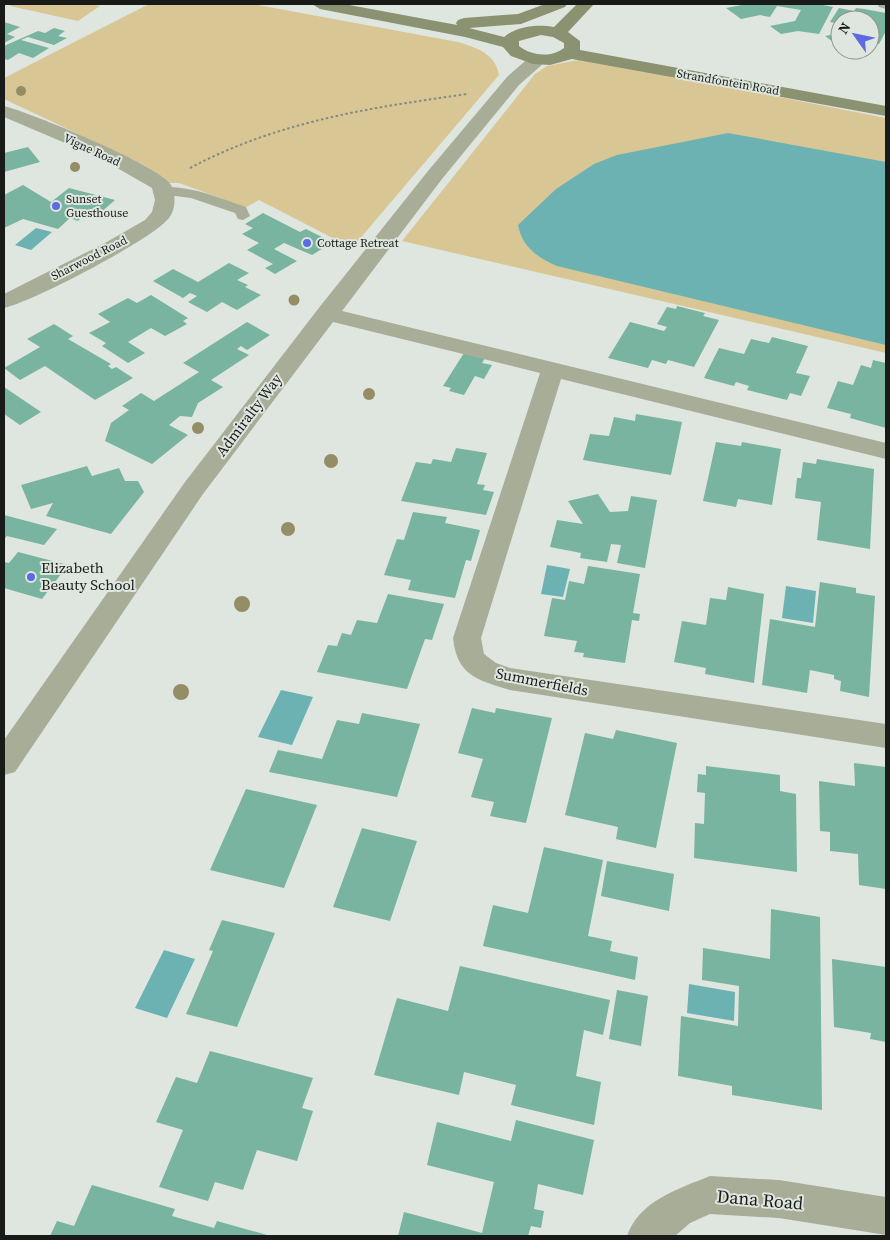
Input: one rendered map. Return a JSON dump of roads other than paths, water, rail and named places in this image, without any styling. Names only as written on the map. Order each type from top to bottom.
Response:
[{"type":"main road","points":[[320,4],[513,40],[541,30],[572,4]]},
{"type":"main road","points":[[427,24],[499,22],[522,18],[559,4]]},
{"type":"main road","points":[[558,33],[586,4]]},
{"type":"main road","points":[[541,30],[558,33],[572,41],[573,46],[569,53]]},
{"type":"main road","points":[[513,40],[515,53],[530,58]]},
{"type":"main road","name":"Strandfontein Road","points":[[530,58],[556,58],[569,53],[886,111]]},
{"type":"street","name":"Admiralty Way","points":[[4,764],[194,488],[435,174],[530,58]]},
{"type":"street","name":"Vigne Road","points":[[4,111],[105,155],[163,193]]},
{"type":"street","name":"Sharwood Road","points":[[4,302],[124,241],[160,216],[163,193]]},
{"type":"street","points":[[326,314],[481,350],[552,370],[886,451]]},
{"type":"street","name":"Summerfields","points":[[552,370],[467,638],[467,651],[473,663],[485,671],[510,679],[886,736]]},
{"type":"street","name":"Dana Road","points":[[646,1236],[676,1209],[710,1196],[779,1199],[886,1216]]},
{"type":"lane","points":[[163,193],[177,190],[241,210],[243,216]]},
{"type":"water","points":[[728,133],[886,162],[886,345],[557,266],[537,255],[523,240],[518,225],[556,189],[594,164],[617,155]]},
{"type":"water","points":[[36,228],[52,232],[31,250],[15,245]]},
{"type":"water","points":[[547,565],[570,569],[563,597],[541,594]]},
{"type":"water","points":[[786,586],[816,591],[813,623],[782,618]]},
{"type":"water","points":[[281,690],[313,697],[292,745],[258,737]]},
{"type":"water","points":[[164,950],[195,959],[167,1018],[135,1008]]},
{"type":"water","points":[[689,984],[735,992],[734,1021],[687,1013]]},
{"type":"place","name":"Sunset Guesthouse","points":[[56,206]]},
{"type":"place","name":"Cottage Retreat","points":[[307,243]]},
{"type":"place","name":"Elizabeth Beauty School","points":[[31,577]]}]
